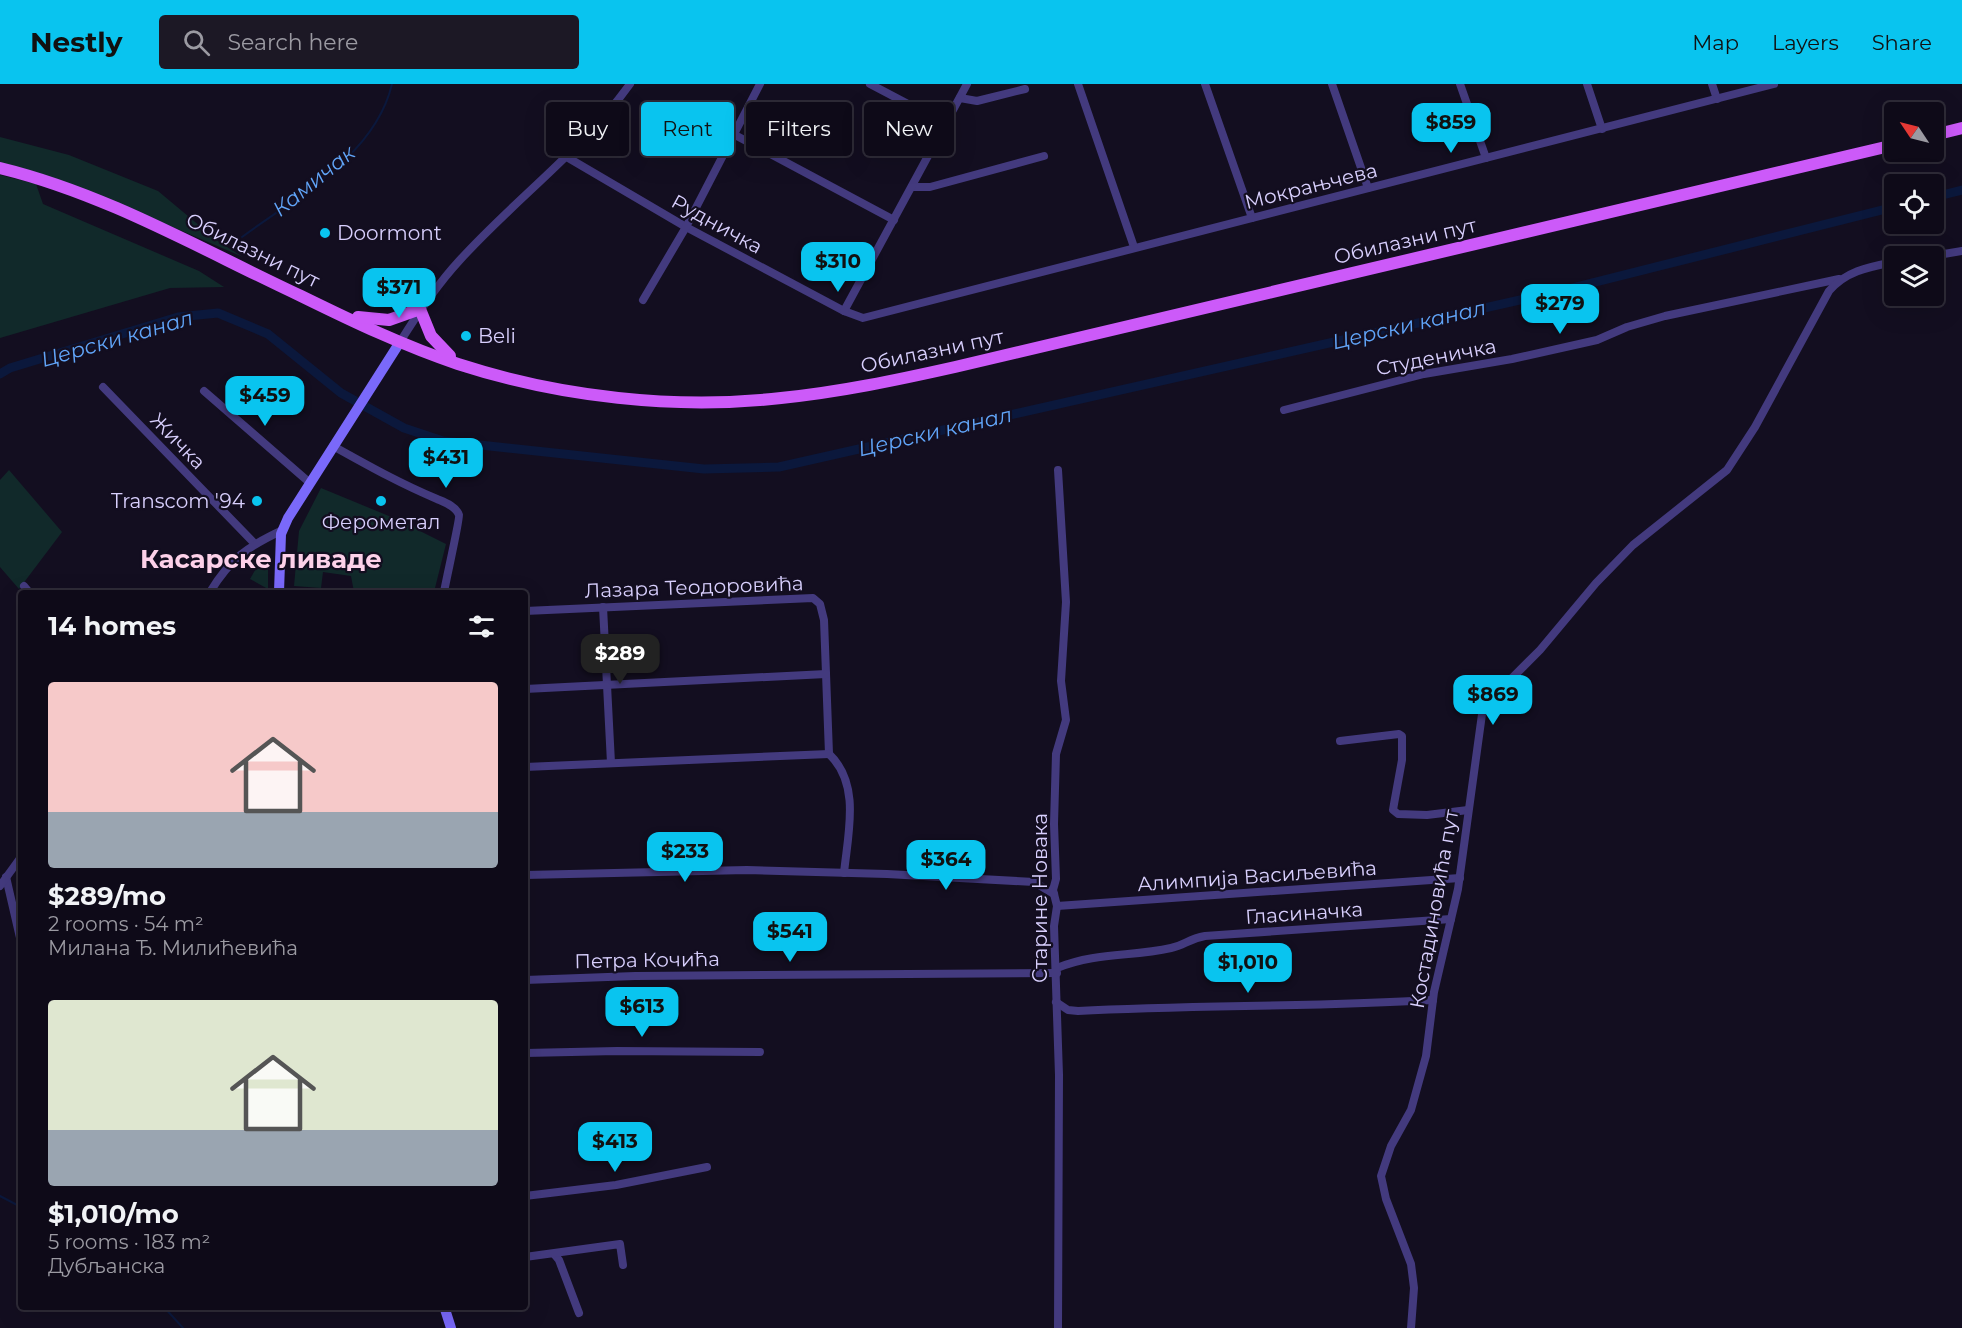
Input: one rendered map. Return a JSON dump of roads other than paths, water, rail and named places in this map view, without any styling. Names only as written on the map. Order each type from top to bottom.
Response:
[{"type":"main road","points":[[1944,132],[1962,128]]},
{"type":"main road","name":"Обилазни пут","points":[[0,168],[53,183],[118,208],[400,342],[460,364],[566,389],[671,401],[749,401],[833,392],[955,367],[1884,147]]},
{"type":"main road","points":[[351,318],[389,320],[420,309],[436,344],[460,364]]},
{"type":"street","points":[[616,102],[630,84]]},
{"type":"street","points":[[643,300],[686,227],[760,84]]},
{"type":"street","points":[[870,84],[904,102]]},
{"type":"street","points":[[954,109],[967,84]]},
{"type":"street","points":[[1078,84],[1134,247]]},
{"type":"street","points":[[1204,84],[1252,218]]},
{"type":"street","points":[[1332,84],[1368,188]]},
{"type":"street","points":[[1460,84],[1486,158]]},
{"type":"street","points":[[1587,84],[1602,129]]},
{"type":"street","points":[[1712,84],[1717,99]]},
{"type":"street","name":"Мокрањчева","points":[[1134,247],[1774,84]]},
{"type":"street","points":[[960,98],[977,101],[1025,89]]},
{"type":"street","points":[[735,135],[894,220]]},
{"type":"street","points":[[279,590],[279,547],[283,530],[344,428],[420,309],[465,254],[565,156]]},
{"type":"street","name":"Рудничка","points":[[565,156],[686,227],[844,311],[864,318],[1134,247]]},
{"type":"street","points":[[844,311],[929,156]]},
{"type":"street","points":[[912,187],[930,187],[1044,156]]},
{"type":"street","points":[[1944,254],[1962,251]]},
{"type":"street","points":[[1839,279],[1850,273],[1884,264]]},
{"type":"street","name":"Студеничка","points":[[1284,410],[1424,374],[1512,359],[1597,340],[1627,327],[1665,316],[1839,279]]},
{"type":"street","name":"Костадиновића пут","points":[[1411,1328],[1414,1287],[1411,1264],[1386,1198],[1381,1176],[1384,1162],[1411,1110],[1418,1091],[1431,1030],[1433,999],[1460,878],[1483,707],[1551,639],[1596,583],[1633,545],[1727,470],[1755,427],[1829,291],[1839,279]]},
{"type":"street","name":"Жичка","points":[[103,387],[255,544]]},
{"type":"street","points":[[204,391],[310,483]]},
{"type":"street","points":[[333,446],[398,484],[447,503],[456,510],[459,520],[450,554],[444,590]]},
{"type":"street","name":"Старине Новака","points":[[1058,470],[1066,602],[1061,681],[1066,720],[1056,754],[1054,894],[1057,906],[1054,920],[1057,970],[1058,1328]]},
{"type":"street","points":[[212,590],[237,556],[283,530]]},
{"type":"street","name":"Лазара Теодоровића","points":[[528,611],[813,598],[820,604],[824,620],[829,754]]},
{"type":"street","points":[[603,607],[611,764]]},
{"type":"street","points":[[528,689],[826,674]]},
{"type":"street","points":[[1340,741],[1399,734],[1402,736],[1402,760],[1393,810],[1398,814],[1427,815],[1468,810]]},
{"type":"street","points":[[528,767],[829,754],[842,768],[848,784],[849,812],[844,873]]},
{"type":"street","points":[[0,886],[18,861]]},
{"type":"street","points":[[528,875],[687,870],[844,873],[1034,882],[1054,894]]},
{"type":"street","points":[[6,877],[18,929]]},
{"type":"street","name":"Алимпија Васиљевића","points":[[1057,906],[1460,878]]},
{"type":"street","name":"Гласиначка","points":[[1057,970],[1078,960],[1101,955],[1171,948],[1188,939],[1205,936],[1451,919]]},
{"type":"street","name":"Петра Кочића","points":[[528,980],[635,976],[1057,970]]},
{"type":"street","points":[[1056,1002],[1068,1010],[1078,1011],[1156,1006],[1232,1007],[1433,999]]},
{"type":"street","points":[[528,1053],[618,1050],[760,1052]]},
{"type":"street","points":[[528,1196],[616,1185],[707,1167]]},
{"type":"street","points":[[528,1257],[620,1244],[623,1265]]},
{"type":"street","points":[[554,1254],[559,1260],[579,1313]]},
{"type":"street","points":[[445,1310],[451,1328]]},
{"type":"waterway","name":"Камичак","points":[[242,237],[309,190],[352,153],[369,133],[383,110],[392,84]]},
{"type":"waterway","name":"Церски канал","points":[[1944,194],[1962,190]]},
{"type":"waterway","name":"Церски канал","points":[[0,374],[10,368],[178,317],[218,313],[268,334],[341,393],[404,428],[443,441],[704,469],[779,467],[1564,290],[1884,210]]},
{"type":"waterway","points":[[0,1196],[18,1205]]},
{"type":"waterway","points":[[167,1310],[183,1328]]},
{"type":"place","name":"Doormont","points":[[325,233]]},
{"type":"place","name":"Beli","points":[[466,336]]},
{"type":"place","name":"Transcom '94","points":[[257,501]]},
{"type":"place","name":"Ферометал","points":[[381,501]]},
{"type":"district","name":"Касарске ливаде","points":[[261,559]]}]
